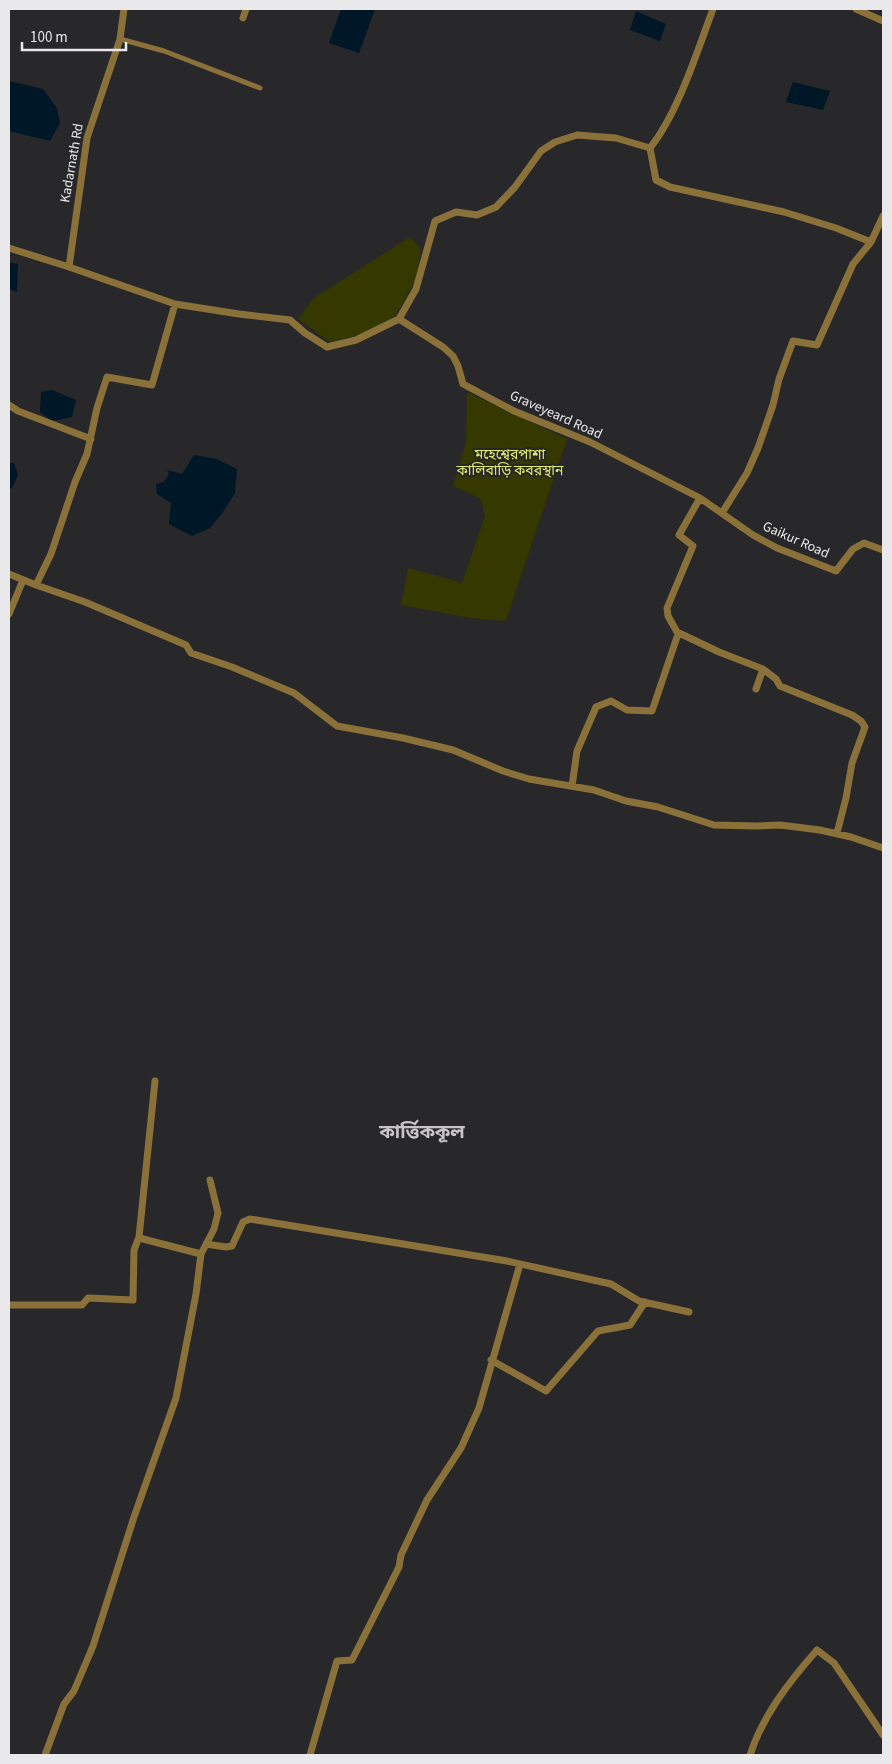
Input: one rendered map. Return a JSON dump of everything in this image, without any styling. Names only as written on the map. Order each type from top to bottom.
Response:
[{"type":"street","name":"Kadarnath Rd","points":[[69,266],[87,138],[120,39],[124,9]]},
{"type":"street","points":[[243,18],[246,9]]},
{"type":"street","points":[[650,148],[660,136],[684,86],[713,9]]},
{"type":"street","points":[[856,9],[883,21]]},
{"type":"street","points":[[120,39],[164,51],[260,88]]},
{"type":"street","points":[[9,248],[69,266],[175,304],[290,320],[305,333],[327,346],[356,340],[399,319],[416,288],[435,221],[456,212],[477,215],[496,207],[515,187],[541,151],[556,142],[577,135],[616,138],[650,148]]},
{"type":"street","points":[[650,148],[656,180],[670,187],[784,212],[836,228],[871,242]]},
{"type":"street","points":[[722,513],[747,473],[758,448],[773,405],[779,379],[794,340],[817,345],[853,264],[871,242],[883,216]]},
{"type":"street","points":[[36,585],[51,554],[91,439],[97,408],[107,377],[132,383],[152,385],[175,304]]},
{"type":"street","name":"Graveyeard Road","points":[[399,319],[443,347],[453,356],[463,384],[514,411],[590,442],[700,498],[722,513]]},
{"type":"street","points":[[9,404],[18,411],[91,439]]},
{"type":"street","points":[[700,498],[679,536],[694,546],[667,608],[668,616],[676,632],[719,652],[763,669],[776,679],[780,686],[852,715],[861,721],[865,727],[852,763],[837,833]]},
{"type":"street","name":"Gaikur Road","points":[[722,513],[753,535],[777,548],[836,570],[853,549],[864,543],[883,550]]},
{"type":"street","points":[[9,574],[85,602],[186,645],[192,653],[232,667],[294,693],[336,726],[404,738],[453,750],[502,772],[529,779],[594,790],[714,826],[780,825],[837,833],[883,848]]},
{"type":"street","points":[[9,614],[23,580]]},
{"type":"street","points":[[572,786],[577,751],[596,707],[611,701],[627,710],[652,711],[677,637]]},
{"type":"street","points":[[756,689],[763,669]]},
{"type":"street","points":[[9,1305],[82,1305],[88,1298],[133,1300],[134,1250],[139,1237],[155,1081]]},
{"type":"street","points":[[45,1755],[64,1704],[74,1691],[93,1646],[134,1516],[176,1398],[196,1294],[201,1254],[214,1229],[218,1213],[210,1180]]},
{"type":"street","points":[[206,1244],[232,1246],[243,1222],[250,1219],[520,1264],[611,1284],[639,1301],[689,1312]]},
{"type":"street","points":[[139,1237],[201,1254]]},
{"type":"street","points":[[310,1755],[337,1661],[352,1660],[399,1567],[401,1555],[427,1500],[461,1448],[479,1408],[491,1360],[520,1264]]},
{"type":"street","points":[[491,1360],[546,1391],[598,1331],[630,1325],[645,1302]]},
{"type":"street","points":[[750,1755],[757,1734],[790,1681],[816,1650],[834,1663],[883,1735]]},
{"type":"green space","points":[[410,237],[421,249],[417,277],[402,305],[390,322],[366,333],[330,342],[298,319],[314,298]]},
{"type":"green space","name":"মহেশ্বেরপাশা কালিবাড়ি কবরস্থান","points":[[467,392],[567,439],[506,621],[470,618],[401,605],[408,568],[462,583],[485,516],[481,499],[453,486],[466,442]]},
{"type":"water","points":[[341,9],[375,9],[359,53],[329,43]]},
{"type":"water","points":[[636,11],[666,24],[660,41],[630,30]]},
{"type":"water","points":[[9,81],[43,89],[57,108],[60,123],[50,141],[9,131]]},
{"type":"water","points":[[793,82],[830,91],[823,110],[786,102]]},
{"type":"water","points":[[9,262],[18,264],[17,292],[9,289]]},
{"type":"water","points":[[52,390],[76,400],[72,417],[52,421],[40,412],[41,392]]},
{"type":"water","points":[[194,455],[217,459],[237,469],[235,493],[223,512],[210,528],[192,536],[169,524],[171,503],[157,494],[156,484],[164,482],[169,474],[167,470],[182,474]]},
{"type":"water","points":[[9,463],[14,463],[18,475],[12,488],[9,489]]},
{"type":"district","name":"কার্ত্তিককূল","points":[[422,1132]]}]
